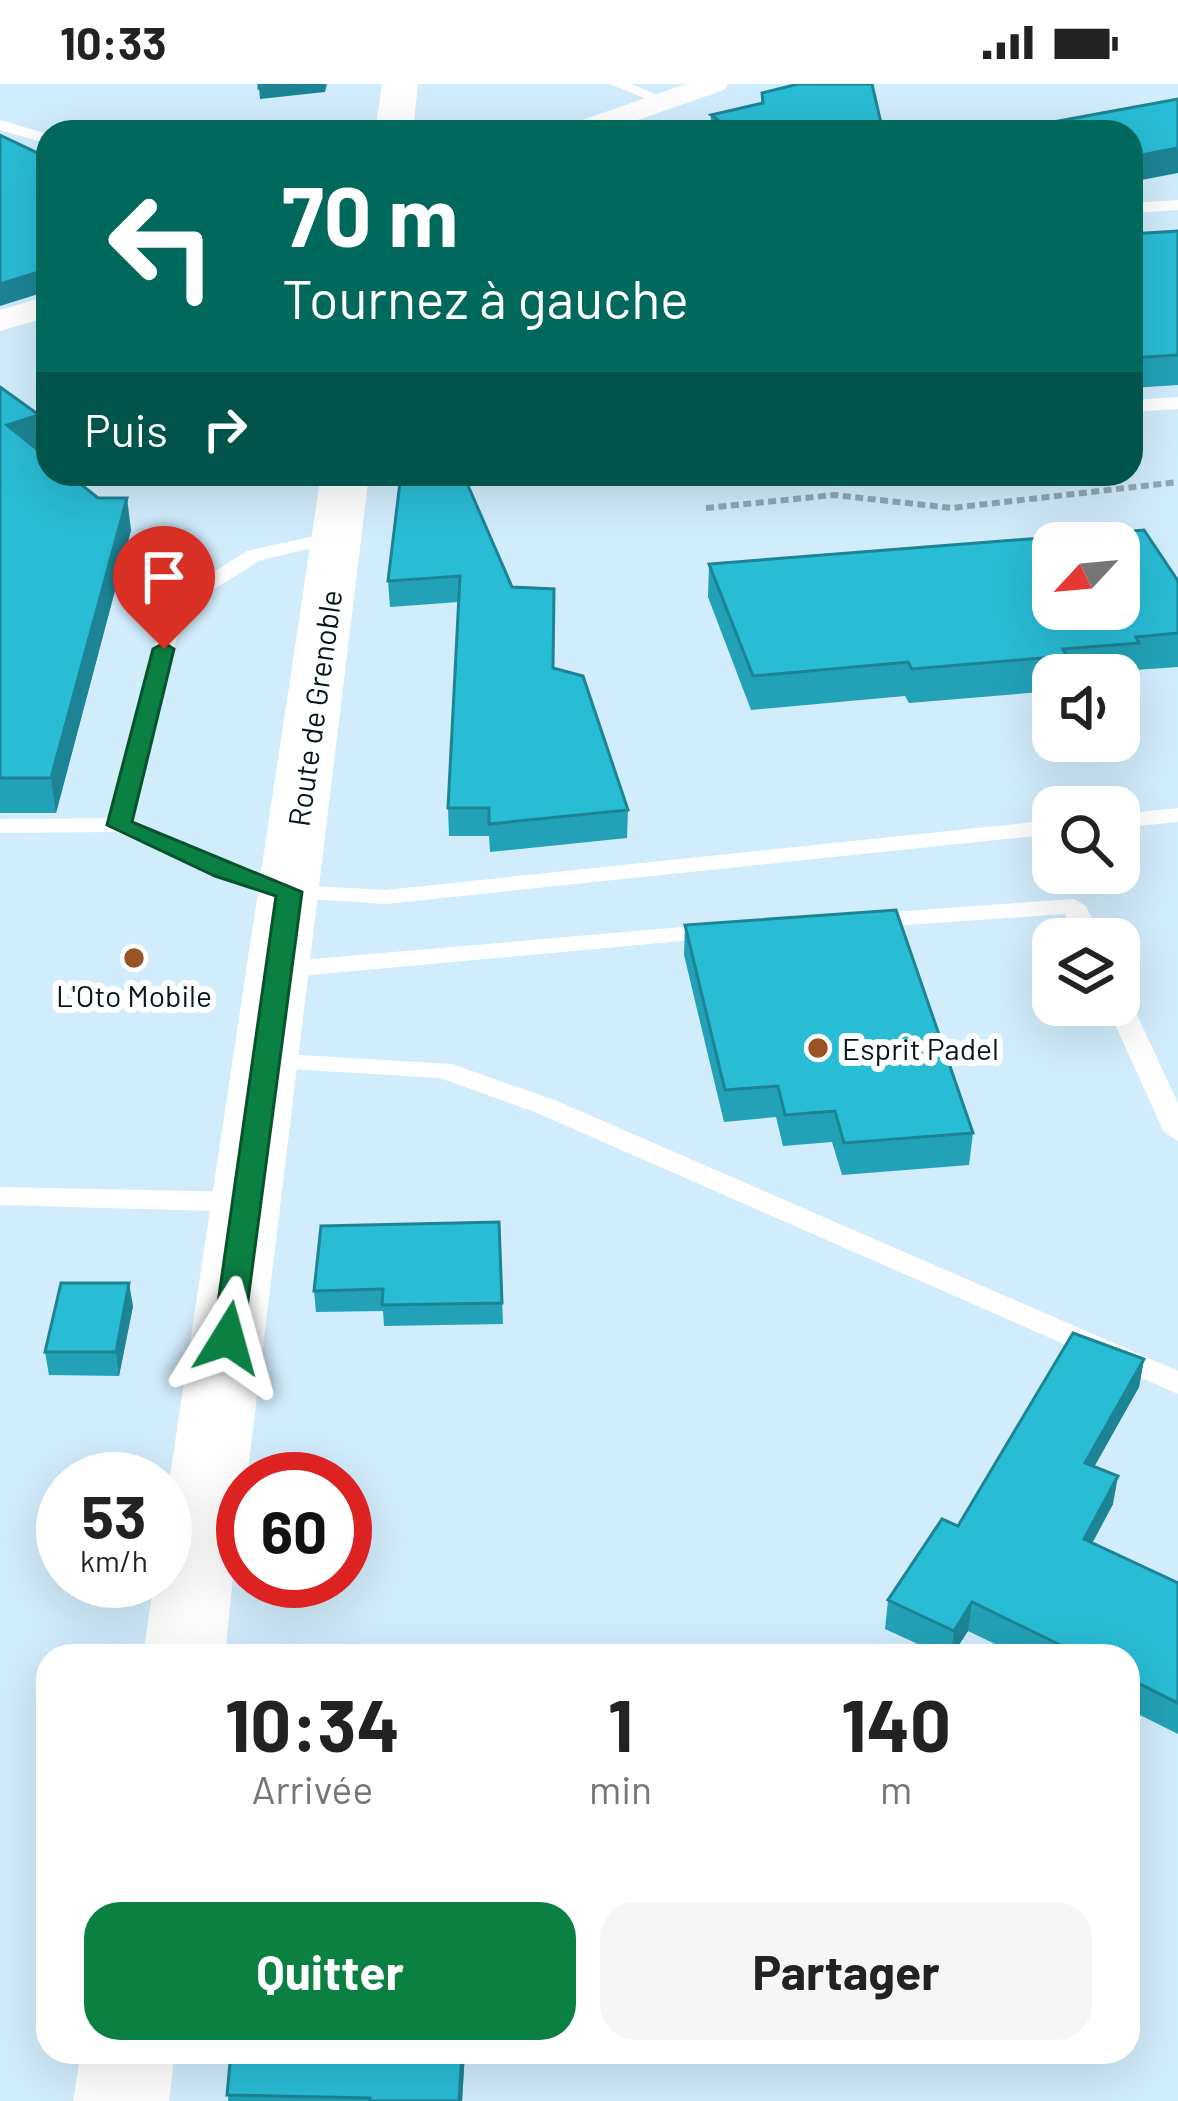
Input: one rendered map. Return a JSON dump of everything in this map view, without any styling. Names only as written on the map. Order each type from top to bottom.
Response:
[{"type":"main road","points":[[396,120],[400,84]]},
{"type":"main road","name":"Route de Grenoble","points":[[186,1644],[343,486]]},
{"type":"main road","points":[[121,2101],[126,2064]]},
{"type":"street","points":[[609,120],[714,84]]},
{"type":"street","points":[[0,321],[36,310]]},
{"type":"lane","points":[[617,84],[664,101]]},
{"type":"lane","points":[[0,125],[36,136]]},
{"type":"lane","points":[[1143,207],[1178,206]]},
{"type":"lane","points":[[1143,405],[1178,403]]},
{"type":"lane","points":[[119,825],[174,605],[254,555],[336,537]]},
{"type":"lane","points":[[1140,819],[1178,815]]},
{"type":"lane","points":[[0,826],[119,825],[289,892],[385,897],[1032,829]]},
{"type":"lane","points":[[836,923],[1073,906],[1079,918]]},
{"type":"lane","points":[[278,970],[741,930]]},
{"type":"lane","points":[[1129,1026],[1178,1132]]},
{"type":"lane","points":[[265,1061],[443,1070],[506,1092],[1178,1383]]},
{"type":"lane","points":[[0,1196],[248,1202]]},
{"type":"path","points":[[706,508],[835,495],[952,508],[1178,482]]},
{"type":"building","points":[[798,84],[872,84],[880,120],[718,120],[711,115],[763,103],[762,93]]},
{"type":"building","points":[[1178,99],[1178,148],[1143,155],[1143,120],[1064,120]]},
{"type":"building","points":[[0,135],[36,152],[36,273],[0,284]]},
{"type":"building","points":[[1178,231],[1178,355],[1143,357],[1143,233]]},
{"type":"building","points":[[0,387],[36,413],[7,425],[36,448],[36,486],[83,486],[98,498],[127,498],[51,778],[0,778]]},
{"type":"building","points":[[400,486],[468,486],[512,587],[554,589],[553,668],[583,676],[628,810],[489,824],[489,808],[448,808],[460,576],[388,581]]},
{"type":"building","points":[[1140,530],[1178,581],[1178,633],[1136,637],[1139,643],[1063,649],[1066,654],[1032,654],[1032,659],[912,669],[908,662],[753,676],[709,564],[1032,539],[1032,630],[1140,630]]},
{"type":"building","points":[[896,910],[973,1133],[844,1143],[835,1111],[785,1115],[778,1086],[725,1090],[685,925]]},
{"type":"building","points":[[499,1222],[502,1303],[382,1305],[383,1289],[314,1291],[321,1226]]},
{"type":"building","points":[[61,1283],[129,1283],[116,1352],[45,1352]]},
{"type":"building","points":[[1073,1333],[1144,1359],[1085,1463],[1118,1476],[1084,1539],[1178,1583],[1178,1703],[1140,1684],[1140,1644],[1058,1644],[972,1602],[954,1631],[888,1600],[942,1519],[958,1526]]},
{"type":"building","points":[[230,2064],[461,2064],[459,2101],[227,2095]]},
{"type":"place","name":"L'Oto Mobile","points":[[134,958]]},
{"type":"place","name":"Esprit Padel","points":[[818,1048]]},
{"type":"route","points":[[164,649],[119,825],[289,892],[228,1338]]}]
